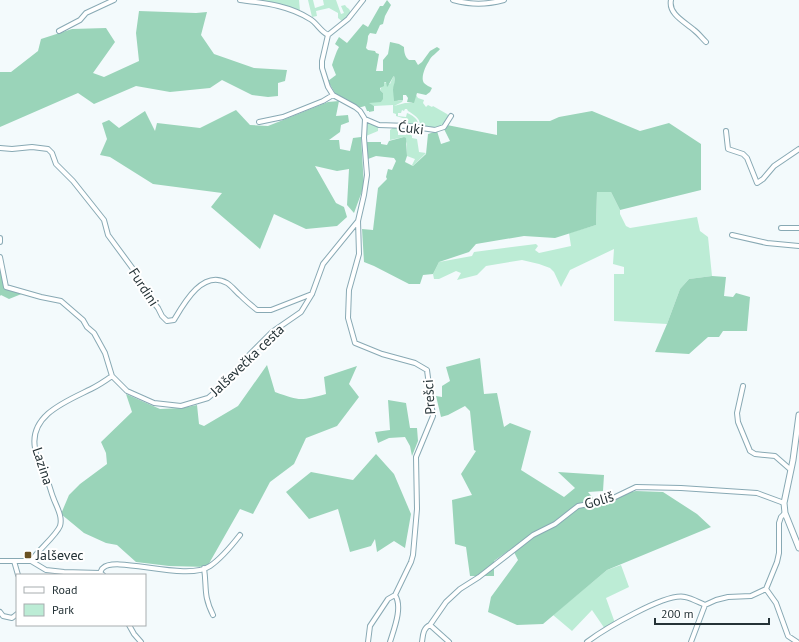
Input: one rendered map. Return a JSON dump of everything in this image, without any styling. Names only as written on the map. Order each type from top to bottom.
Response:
[{"type":"street","points":[[59,31],[80,20],[86,13],[114,0]]},
{"type":"street","points":[[240,0],[263,2],[294,11],[312,20],[322,32],[328,36]]},
{"type":"street","points":[[363,0],[348,19],[328,36],[322,61],[322,68],[328,86],[333,95],[355,107],[360,111],[365,119]]},
{"type":"street","points":[[454,0],[465,3],[482,4],[504,0]]},
{"type":"street","points":[[671,0],[671,7],[676,14],[706,42]]},
{"type":"street","points":[[259,122],[283,118],[323,101],[333,95]]},
{"type":"street","name":"Ćuki","points":[[365,119],[383,125],[408,126],[435,130],[444,127],[451,116]]},
{"type":"street","name":"Jalševečka cesta","points":[[0,257],[6,287],[61,301],[84,320],[86,327],[94,333],[105,353],[112,376],[127,391],[154,403],[181,406],[208,398],[233,378],[250,354],[272,332],[301,312],[312,294],[323,264],[358,221],[367,175],[364,138],[365,119]]},
{"type":"street","points":[[726,131],[728,135],[728,149],[743,154],[747,158],[757,183],[763,179],[774,166],[799,149]]},
{"type":"street","name":"Furdini","points":[[0,148],[12,149],[32,147],[48,149],[52,153],[56,164],[74,181],[104,220],[108,234],[136,273],[145,292],[158,308],[162,316],[168,320],[174,320],[189,296],[208,281],[216,280],[227,283],[257,310],[271,310],[312,294]]},
{"type":"street","name":"Prešci","points":[[358,221],[359,254],[349,290],[348,318],[355,343],[382,354],[415,363],[427,370],[433,416],[416,457],[417,509],[413,555],[395,595],[388,599],[370,626],[368,642]]},
{"type":"street","points":[[781,228],[799,228]]},
{"type":"street","points":[[732,235],[767,243],[799,246]]},
{"type":"street","name":"Lazina","points":[[31,561],[60,527],[60,516],[48,481],[41,471],[35,447],[35,436],[39,424],[46,415],[69,399],[92,389],[112,376]]},
{"type":"street","points":[[743,386],[736,413],[738,422],[750,451],[755,454],[775,456],[791,470]]},
{"type":"street","points":[[799,415],[791,470],[784,503],[786,513],[799,548]]},
{"type":"street","name":"Goliš","points":[[422,642],[426,627],[430,624],[446,602],[460,588],[479,577],[491,566],[533,535],[555,524],[578,506],[609,500],[636,487],[681,488],[757,493],[784,503]]},
{"type":"street","points":[[691,642],[705,605],[728,597],[751,596],[766,588],[777,562],[779,553],[779,523],[781,516],[786,513]]},
{"type":"street","points":[[0,560],[31,561],[46,570],[64,572],[102,574],[103,568],[109,565],[131,564],[155,569],[191,571],[209,567],[234,543],[240,535]]},
{"type":"street","points":[[14,561],[18,574]]},
{"type":"street","points":[[204,568],[207,604],[213,615]]},
{"type":"street","points":[[766,588],[776,603],[788,636],[797,642]]},
{"type":"street","points":[[390,642],[398,610],[397,598],[395,595]]},
{"type":"street","points":[[587,642],[657,602],[684,596],[705,605]]},
{"type":"street","points":[[0,612],[7,618],[12,618],[16,615]]},
{"type":"street","points":[[430,624],[449,642]]},
{"type":"street","points":[[130,626],[134,634],[141,642]]},
{"type":"green space","points":[[258,0],[299,0],[300,11]]},
{"type":"green space","points":[[308,0],[313,0],[315,8],[324,5],[323,0],[336,0],[341,14],[344,13],[341,6],[345,5],[350,11],[350,15],[343,22],[338,18],[338,13],[329,8],[316,11],[317,16],[312,17]]},
{"type":"green space","points":[[387,0],[391,5],[385,16],[383,24],[380,25],[376,34],[370,33],[366,48],[379,54],[376,71],[383,71],[383,60],[388,54],[390,42],[404,47],[405,53],[409,60],[415,60],[418,65],[430,51],[437,47],[440,49],[430,59],[423,75],[424,83],[432,88],[430,92],[426,95],[417,93],[414,103],[407,102],[408,98],[406,95],[403,95],[403,100],[394,101],[394,76],[387,87],[386,82],[384,82],[384,86],[380,88],[383,93],[383,99],[381,102],[369,103],[374,106],[374,111],[369,112],[365,106],[358,108],[335,93],[328,81],[336,75],[332,65],[339,47],[335,44],[339,37],[347,43],[363,24],[368,27],[380,6],[383,6]]},
{"type":"green space","points":[[139,11],[207,12],[201,35],[214,54],[254,68],[287,70],[285,81],[278,83],[278,96],[268,97],[252,95],[222,80],[210,88],[170,92],[136,86],[94,104],[78,93],[0,127],[0,72],[11,72],[38,51],[41,39],[72,29],[106,28],[115,42],[93,73],[104,77],[139,61],[136,33]]},
{"type":"green space","points":[[394,76],[395,97],[398,101],[403,100],[394,106],[412,103],[416,95],[418,98],[424,100],[423,103],[426,107],[428,105],[433,106],[447,114],[449,116],[448,122],[439,129],[420,127],[419,121],[415,115],[405,109],[404,111],[402,110],[401,113],[398,113],[398,116],[406,117],[407,113],[414,117],[418,123],[416,125],[405,125],[406,119],[396,116],[396,114],[393,113],[393,105],[374,106],[369,104],[369,102],[381,102],[383,93],[380,90],[384,82],[390,84]]},
{"type":"green space","points":[[339,101],[336,116],[348,115],[349,122],[341,125],[340,132],[329,140],[339,140],[340,149],[350,151],[353,138],[361,137],[364,186],[354,213],[347,205],[349,169],[337,171],[315,166],[336,203],[344,207],[347,217],[337,226],[306,229],[274,214],[260,249],[211,207],[222,193],[153,184],[110,157],[100,155],[107,139],[102,123],[109,120],[119,128],[145,111],[155,131],[157,123],[200,128],[236,110],[250,125],[268,126],[328,102]]},
{"type":"green space","points":[[592,111],[640,131],[669,123],[701,144],[701,190],[620,210],[611,192],[597,192],[596,225],[555,238],[524,236],[476,244],[469,252],[439,262],[433,274],[423,275],[420,284],[409,284],[364,262],[362,229],[373,230],[378,188],[387,179],[388,169],[392,170],[396,161],[394,158],[376,156],[368,159],[366,142],[381,142],[381,144],[387,145],[389,141],[404,137],[406,138],[407,156],[405,162],[413,166],[426,154],[428,134],[437,131],[441,144],[450,141],[444,129],[447,125],[497,135],[497,121],[550,121],[559,117]]},
{"type":"green space","points":[[366,122],[378,125],[378,131],[366,136]]},
{"type":"green space","points":[[398,126],[398,135],[406,135],[406,128],[401,128],[401,126],[417,129],[418,131],[413,131],[411,135],[412,138],[417,139],[419,152],[426,153],[413,166],[412,165],[415,159],[407,156],[407,144],[404,137],[390,140],[390,130]]},
{"type":"green space","points":[[597,192],[611,192],[626,226],[630,228],[697,217],[700,231],[708,237],[712,276],[689,279],[680,289],[667,324],[614,321],[614,274],[624,274],[624,267],[613,264],[614,249],[570,270],[561,287],[554,272],[550,268],[522,260],[486,266],[477,275],[457,280],[461,273],[456,271],[439,279],[434,279],[433,274],[439,262],[472,256],[474,252],[536,244],[538,246],[535,250],[539,253],[571,246],[569,233],[596,225]]},
{"type":"green space","points":[[0,262],[6,288],[24,293],[9,299],[1,295],[0,296]]},
{"type":"green space","points":[[712,276],[726,277],[724,296],[733,297],[736,293],[750,297],[747,331],[723,331],[719,337],[708,337],[689,354],[655,352],[680,289],[689,279]]},
{"type":"green space","points":[[480,358],[484,394],[497,393],[504,427],[510,423],[531,431],[521,470],[564,497],[575,488],[558,472],[604,475],[603,491],[588,492],[594,499],[636,491],[663,492],[697,514],[711,527],[607,570],[543,624],[517,625],[488,612],[491,597],[518,560],[512,548],[494,561],[494,576],[470,576],[466,547],[455,544],[452,500],[472,495],[461,474],[476,451],[474,450],[470,411],[465,406],[441,417],[436,396],[442,397],[442,386],[450,381],[446,367]]},
{"type":"green space","points":[[267,365],[275,392],[300,399],[326,394],[324,377],[357,366],[349,384],[359,397],[337,426],[306,438],[294,464],[270,482],[253,514],[240,509],[207,567],[169,566],[136,562],[117,545],[106,543],[84,533],[61,514],[69,495],[80,484],[107,464],[106,453],[101,442],[132,412],[126,394],[160,409],[182,408],[197,405],[199,424],[204,426],[238,406]]},
{"type":"green space","points":[[388,400],[406,403],[410,428],[417,428],[418,441],[412,456],[410,446],[405,437],[389,438],[378,443],[375,432],[390,430]]},
{"type":"green space","points":[[376,454],[394,474],[411,514],[405,548],[394,541],[377,552],[375,539],[371,546],[350,552],[338,509],[309,519],[286,492],[311,472],[353,480]]},
{"type":"green space","points":[[621,565],[629,587],[606,598],[615,623],[605,629],[592,610],[572,631],[553,615],[607,570]]},
{"type":"place","name":"Jalševec","points":[[28,555]]}]
